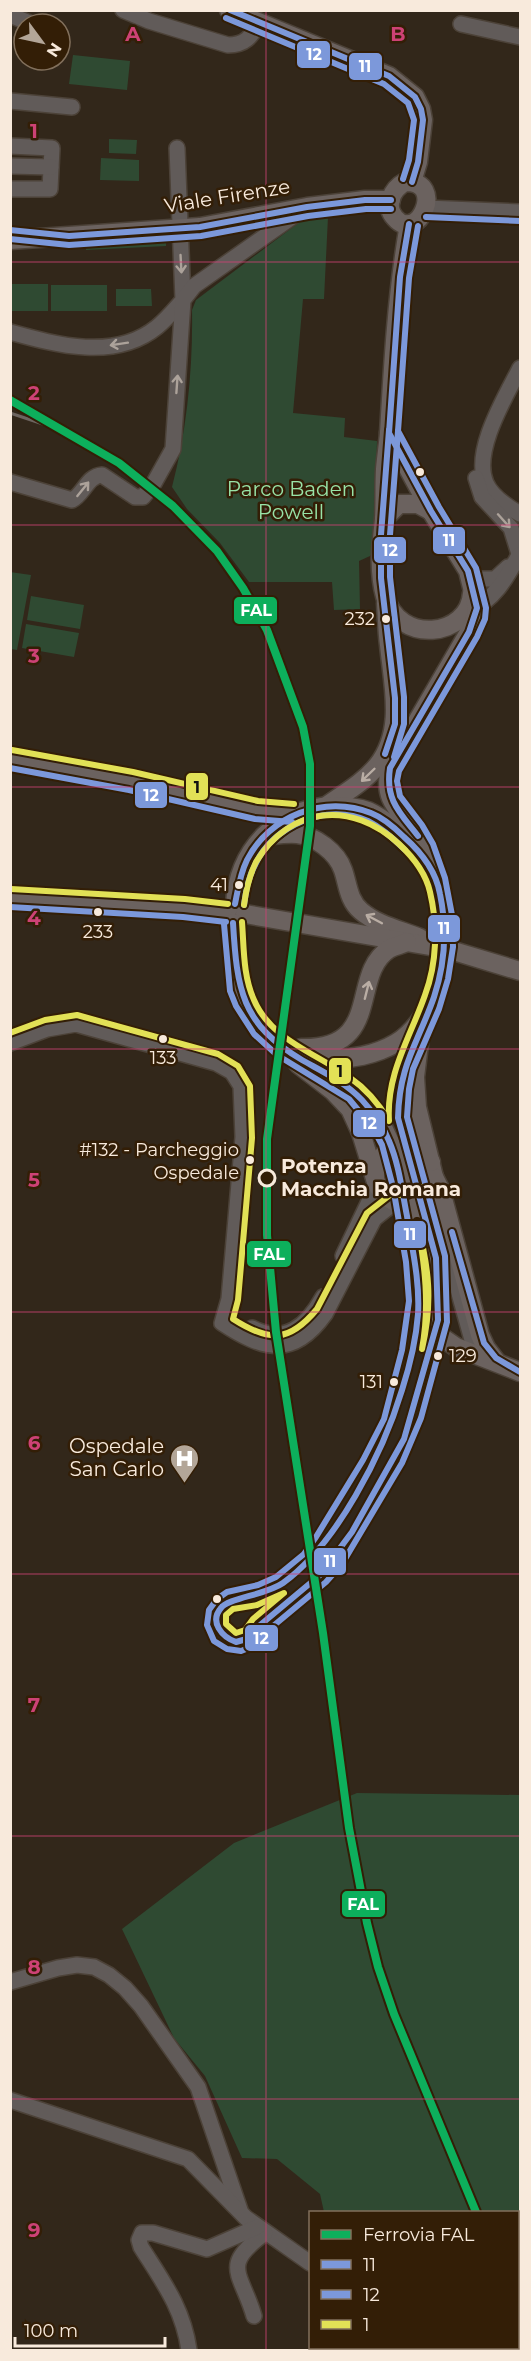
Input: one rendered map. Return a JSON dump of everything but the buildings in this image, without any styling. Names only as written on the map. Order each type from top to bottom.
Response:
[{"type":"main road","points":[[229,10],[389,76],[415,97],[423,120],[418,162],[412,182]]},
{"type":"main road","points":[[412,182],[423,189],[426,195],[426,208],[419,220],[409,224],[395,218],[390,206],[399,185],[412,182]]},
{"type":"main road","name":"Viale Firenze","points":[[10,240],[200,227],[307,207],[365,200],[391,200]]},
{"type":"main road","points":[[10,759],[214,799],[257,810],[293,808],[325,802],[345,792],[366,777],[376,766],[390,742],[395,724],[395,698],[381,578],[381,535],[384,519],[400,278],[409,224]]},
{"type":"main road","name":"Viale Firenze","points":[[10,230],[69,236]]},
{"type":"main road","points":[[389,433],[431,511],[457,552],[470,582],[470,611]]},
{"type":"main road","points":[[384,519],[399,504],[418,504],[431,511]]},
{"type":"main road","points":[[385,598],[398,620],[407,626],[421,630],[438,629],[470,611]]},
{"type":"main road","points":[[445,941],[441,904],[430,859],[419,838],[399,812],[386,785],[390,768],[469,632],[476,616],[470,611]]},
{"type":"main road","points":[[325,802],[367,811],[381,818],[416,848],[436,880]]},
{"type":"main road","points":[[236,973],[236,888],[244,864],[264,836],[293,808]]},
{"type":"main road","points":[[264,836],[299,834],[327,848],[336,856],[343,869],[352,900],[360,910],[380,923],[445,941],[520,971]]},
{"type":"main road","points":[[10,898],[184,908],[407,942],[445,941]]},
{"type":"main road","points":[[184,908],[208,916],[224,935],[244,1002],[261,1029],[282,1048],[350,1109],[361,1133],[376,1182],[384,1196],[394,1203],[410,1204],[428,1193],[434,1172],[417,1107],[415,1077],[421,1028],[434,996],[409,1033],[396,1043],[367,1055],[331,1058],[309,1056],[282,1048]]},
{"type":"main road","points":[[282,1048],[310,1048],[340,1040],[352,1029],[360,1013],[370,978],[378,962],[390,949],[407,942]]},
{"type":"main road","points":[[282,1048],[355,1092],[381,1123],[390,1142],[418,1233],[425,1263],[426,1313],[437,1334],[456,1347],[520,1372]]},
{"type":"main road","points":[[376,1182],[377,1166],[382,1156],[389,1150],[400,1146],[414,1147],[427,1156],[441,1191],[480,1335],[489,1359]]},
{"type":"street","points":[[123,10],[221,45],[238,45],[252,35],[259,23]]},
{"type":"street","points":[[461,24],[520,37]]},
{"type":"street","points":[[10,101],[72,106]]},
{"type":"street","points":[[10,146],[52,148],[50,189],[10,189]]},
{"type":"street","points":[[10,482],[72,500],[90,480],[102,475],[135,497],[143,497],[154,483],[173,449],[183,300],[177,148]]},
{"type":"street","points":[[10,166],[51,166]]},
{"type":"street","points":[[10,332],[46,342],[88,348],[126,344],[157,327],[194,286],[307,207]]},
{"type":"street","points":[[426,208],[520,212]]},
{"type":"street","points":[[520,368],[489,433],[477,451],[475,460],[477,483],[482,497],[511,528],[520,556]]},
{"type":"street","points":[[489,433],[482,459],[485,482],[499,499],[520,514]]},
{"type":"street","points":[[470,582],[495,579],[520,556]]},
{"type":"street","points":[[470,611],[489,600],[520,556]]},
{"type":"street","points":[[10,1043],[47,1029],[76,1024],[216,1063],[232,1072],[241,1086],[243,1137],[229,1299],[223,1319]]},
{"type":"street","points":[[223,1319],[266,1336],[294,1331],[304,1323],[316,1310],[324,1295],[376,1182]]},
{"type":"street","points":[[416,1202],[431,1213],[440,1225],[474,1347],[489,1359]]},
{"type":"street","points":[[223,1319],[266,1346],[283,1346],[297,1342],[306,1336],[325,1314],[374,1219],[394,1203]]},
{"type":"street","points":[[10,1982],[77,1965],[94,1967],[125,1988],[198,2087],[240,2210]]},
{"type":"street","points":[[10,2100],[188,2159],[246,2218],[309,2262]]},
{"type":"street","points":[[254,2316],[238,2276],[237,2266],[243,2251],[261,2230]]},
{"type":"street","points":[[189,2350],[176,2301],[141,2247],[139,2240],[142,2233],[153,2233],[207,2249],[261,2230]]},
{"type":"green space","points":[[73,55],[130,61],[127,90],[69,84]]},
{"type":"green space","points":[[109,139],[137,140],[136,154],[109,153]]},
{"type":"green space","points":[[101,158],[139,160],[139,181],[100,180]]},
{"type":"green space","name":"Parco Baden Powell","points":[[328,217],[324,299],[303,299],[293,413],[345,418],[344,437],[377,441],[374,550],[370,556],[359,561],[360,609],[334,610],[332,582],[249,582],[220,543],[187,509],[172,487],[185,421],[190,376],[192,310],[196,300],[301,221]]},
{"type":"green space","points":[[166,236],[166,246],[86,250],[86,239]]},
{"type":"green space","points":[[11,284],[48,284],[48,311],[11,311]]},
{"type":"green space","points":[[51,285],[107,285],[107,311],[51,311]]},
{"type":"green space","points":[[116,289],[151,289],[152,306],[116,306]]},
{"type":"green space","points":[[10,572],[31,575],[17,650],[11,649]]},
{"type":"green space","points":[[31,596],[84,605],[80,629],[27,620]]},
{"type":"green space","points":[[26,624],[79,633],[74,657],[22,648]]},
{"type":"green space","points":[[357,1793],[520,1795],[520,2273],[519,2211],[324,2211],[320,2194],[277,2159],[242,2158],[205,2076],[174,2038],[122,1929],[234,1843]]},
{"type":"tunnel","points":[[437,989],[443,960],[444,935]]},
{"type":"railway","points":[[10,413],[46,425],[89,446]]},
{"type":"rail line","name":"FAL","points":[[10,400],[119,463],[173,506],[217,551],[243,588],[267,630],[303,727],[310,764],[310,826],[267,1139],[267,1235],[276,1332],[323,1633],[349,1828],[367,1923],[378,1967],[394,2014],[476,2211]]},
{"type":"transit line","name":"11","points":[[230,10],[389,76],[415,97],[423,120],[418,162],[412,182]]},
{"type":"transit line","name":"12","points":[[226,18],[384,84],[408,103],[414,120],[409,160],[403,179]]},
{"type":"transit line","name":"11","points":[[10,230],[69,236],[200,227],[307,207],[365,200],[391,200]]},
{"type":"transit line","name":"12","points":[[10,239],[69,245],[201,236],[308,216],[366,209],[391,209]]},
{"type":"transit line","name":"12","points":[[426,217],[520,221]]},
{"type":"transit line","name":"11","points":[[409,224],[400,277],[389,433],[431,511],[468,571],[477,608],[469,632],[390,768],[392,798],[400,813],[418,836]]},
{"type":"transit line","name":"12","points":[[224,924],[230,991],[236,1006],[254,1034],[277,1055],[349,1099],[373,1128],[382,1145],[393,1187],[406,1262],[409,1301],[402,1350],[384,1419],[363,1460],[316,1537],[304,1554],[276,1577],[258,1585],[227,1592],[217,1599],[209,1610],[207,1625],[214,1641],[227,1649],[241,1651],[256,1645],[266,1632],[326,1582],[342,1564],[402,1463],[421,1418],[447,1322],[445,1256],[407,1117],[413,1069],[439,1009],[448,979],[453,947],[452,915],[445,878],[433,844],[400,796],[397,781],[399,771],[477,637],[485,619],[486,608],[476,568],[439,507],[398,431],[409,278],[418,226]]},
{"type":"transit line","name":"11","points":[[385,754],[395,724],[395,698],[381,578],[381,535],[389,430]]},
{"type":"transit line","name":"12","points":[[394,757],[404,724],[404,697],[390,577],[390,535],[398,431]]},
{"type":"transit line","name":"1","points":[[12,750],[133,772],[258,801],[294,804]]},
{"type":"transit line","name":"12","points":[[10,768],[129,790],[255,819],[292,822]]},
{"type":"transit line","name":"11","points":[[233,923],[241,986],[254,1018],[266,1033],[282,1046],[334,1078],[362,1100],[387,1135],[402,1187],[418,1289],[417,1324],[405,1381],[394,1415],[370,1468],[339,1521],[303,1566],[276,1587],[231,1602],[221,1608],[216,1619],[217,1624],[226,1637],[236,1642],[250,1638],[259,1626],[320,1575],[352,1532],[404,1439],[438,1320],[436,1258],[398,1118],[399,1099],[410,1055],[438,984],[443,959],[444,933],[438,886],[427,862],[389,823],[376,815],[353,808],[335,806],[317,808],[300,813],[269,831],[247,860],[235,904]]},
{"type":"transit line","name":"12","points":[[244,905],[251,875],[263,851],[288,828],[303,821],[336,814],[352,816],[378,827],[405,850]]},
{"type":"transit line","name":"1","points":[[242,922],[250,991],[262,1014],[283,1036],[361,1086],[389,1121],[389,1104],[395,1072],[425,995],[434,957],[433,905],[428,885],[418,866],[399,844],[381,830],[362,820],[342,816],[323,816],[304,820],[286,829],[270,843],[256,862],[248,883],[244,905]]},
{"type":"transit line","name":"1","points":[[11,889],[185,899],[228,904]]},
{"type":"transit line","name":"12","points":[[10,907],[183,917],[226,922]]},
{"type":"transit line","name":"1","points":[[10,1033],[45,1020],[77,1015],[218,1054],[238,1066],[250,1086],[252,1138],[238,1300],[233,1319],[257,1332],[268,1335],[288,1333],[307,1320],[317,1309],[367,1213],[390,1195],[408,1195],[422,1187]]},
{"type":"transit line","name":"1","points":[[417,1222],[428,1285],[428,1316],[422,1349],[426,1317],[425,1286],[417,1222]]},
{"type":"transit line","name":"11","points":[[452,1232],[484,1343],[496,1358],[520,1372]]},
{"type":"transit line","name":"1","points":[[284,1593],[253,1619],[245,1630],[236,1633],[226,1624],[226,1615],[233,1609],[257,1605],[284,1593]]},
{"type":"place","name":"232","points":[[386,619]]},
{"type":"place","name":"41","points":[[239,885]]},
{"type":"place","name":"233","points":[[98,912]]},
{"type":"place","name":"133","points":[[163,1039]]},
{"type":"place","name":"#132 - Parcheggio Ospedale","points":[[250,1160]]},
{"type":"place","name":"Potenza Macchia Romana","points":[[267,1178]]},
{"type":"place","name":"129","points":[[438,1356]]},
{"type":"place","name":"131","points":[[394,1382]]},
{"type":"place","name":"Ospedale San Carlo","points":[[185,1484]]}]
